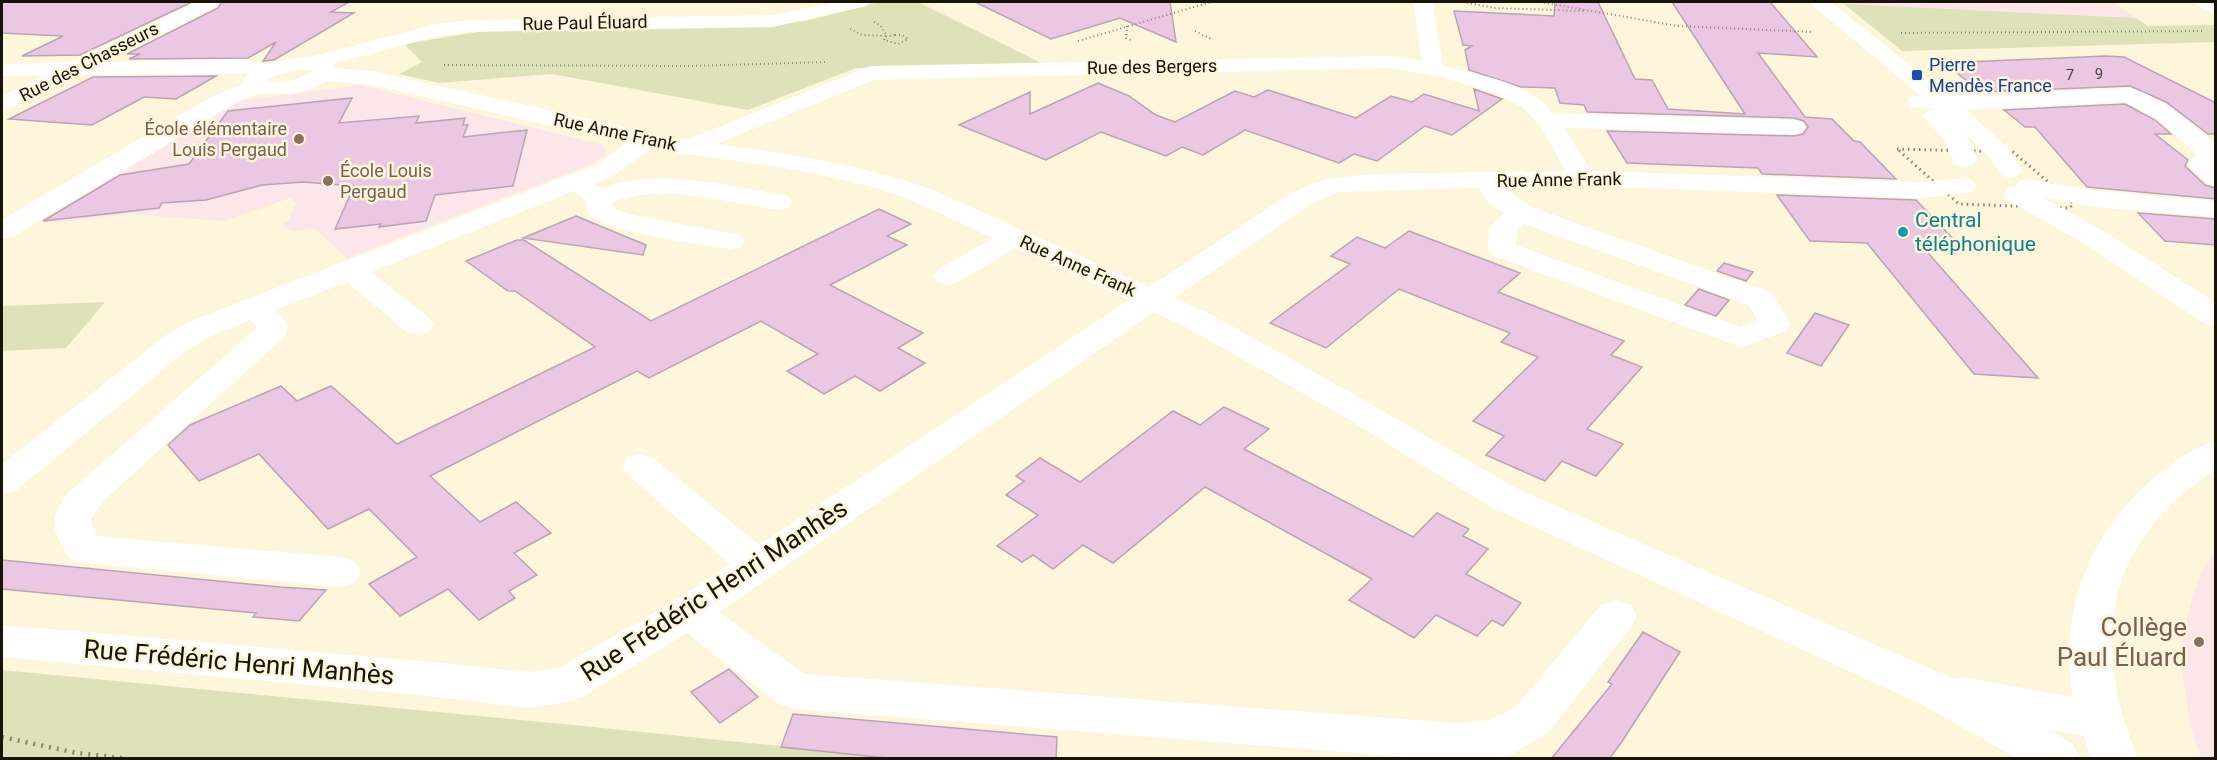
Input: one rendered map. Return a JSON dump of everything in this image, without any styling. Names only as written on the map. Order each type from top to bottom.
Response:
[{"type":"street","name":"Rue des Chasseurs","points":[[2,105],[210,2]]},
{"type":"street","name":"Rue Paul Éluard","points":[[319,69],[437,30],[505,24],[772,21],[798,18],[860,2]]},
{"type":"street","points":[[1423,2],[1433,64],[1427,68]]},
{"type":"street","points":[[1801,2],[1848,33],[1930,102],[1998,152],[1999,187]]},
{"type":"street","points":[[1820,2],[1848,33]]},
{"type":"street","points":[[2204,2],[2216,9]]},
{"type":"street","points":[[437,30],[449,19],[471,7]]},
{"type":"street","name":"Rue des Bergers","points":[[690,148],[708,138],[870,73],[1387,62],[1427,68],[1524,99],[1534,105],[1582,178]]},
{"type":"street","points":[[2,231],[216,103],[261,79],[290,65],[319,69]]},
{"type":"street","points":[[2,70],[241,66],[261,79]]},
{"type":"street","name":"Rue Anne Frank","points":[[319,69],[372,78],[616,132],[645,141],[797,162],[854,173],[919,194],[1152,299],[1293,204],[1316,191],[1335,185],[1371,182],[1582,178],[1922,190],[1999,187]]},
{"type":"street","points":[[2057,99],[2023,82],[2109,78],[2119,82],[2130,95],[2164,113],[2212,154],[2200,164],[2216,178]]},
{"type":"street","points":[[1930,102],[2130,95]]},
{"type":"street","points":[[1930,102],[1952,130],[1963,151],[1964,160]]},
{"type":"street","points":[[1545,120],[1794,127]]},
{"type":"street","points":[[2,482],[176,343],[198,330],[575,183],[605,170],[645,141]]},
{"type":"street","points":[[2216,209],[2096,199],[1999,187],[1944,174],[1942,168],[1945,164],[1964,160],[1987,163],[1999,187],[2065,219],[2216,317]]},
{"type":"street","points":[[1487,181],[1497,196],[1521,213],[1761,299],[1775,324],[1741,338],[1502,249],[1503,228],[1521,213]]},
{"type":"street","points":[[575,183],[600,198]]},
{"type":"street","points":[[600,198],[630,187],[667,185],[779,202]]},
{"type":"street","points":[[600,198],[601,214],[613,218],[730,241]]},
{"type":"street","points":[[948,276],[1014,237]]},
{"type":"street","points":[[350,269],[418,325]]},
{"type":"street","points":[[1152,299],[1197,320],[1350,406],[1504,498],[1935,690],[2057,759]]},
{"type":"street","name":"Rue Frédéric Henri Manhès","points":[[2,641],[421,678],[529,690],[568,684],[689,612],[1152,299]]},
{"type":"street","points":[[253,307],[272,324],[271,332],[89,493],[74,510],[71,522],[73,534],[84,549],[341,572]]},
{"type":"street","points":[[2108,740],[2093,685],[2090,639],[2095,598],[2106,560],[2128,524],[2162,488],[2216,452]]},
{"type":"street","points":[[640,466],[758,566]]},
{"type":"street","points":[[689,612],[795,691],[1455,742],[1498,739],[1532,720],[1616,616]]},
{"type":"street","points":[[1935,690],[2108,740]]},
{"type":"path","points":[[1074,42],[1211,2]]},
{"type":"path","points":[[1463,2],[1495,8],[1594,11]]},
{"type":"path","points":[[1540,2],[1678,26],[1848,33],[2204,32]]},
{"type":"path","points":[[895,35],[907,37],[905,42],[898,44],[887,43],[884,39],[895,35]]},
{"type":"path","points":[[2,737],[76,753],[122,759]]},
{"type":"shaded area","points":[[1841,2],[2113,2],[2136,18],[1844,4]]},
{"type":"shaded area","name":"École Louis Pergaud","points":[[360,85],[603,145],[606,154],[592,164],[347,258],[315,229],[292,231],[282,225],[288,221],[296,203],[290,198],[224,221],[128,214],[63,222],[43,221],[238,101]]},
{"type":"shaded area","name":"Collège Paul Éluard","points":[[2215,550],[2215,758],[2201,758],[2190,725],[2180,655],[2184,628],[2193,596],[2202,571]]},
{"type":"green space","points":[[879,2],[918,2],[1041,63],[856,68],[748,110],[552,74],[439,83],[399,74],[422,62],[404,44],[491,30],[771,25],[810,20]]},
{"type":"green space","points":[[1844,4],[2136,18],[2148,26],[2215,25],[2215,42],[1902,51]]},
{"type":"green space","points":[[105,302],[66,348],[2,351],[2,306]]},
{"type":"green space","points":[[2,670],[583,726],[897,758],[2,758]]},
{"type":"building","points":[[2,2],[192,2],[80,55],[22,56],[63,36],[2,33]]},
{"type":"building","points":[[222,2],[349,2],[331,12],[354,13],[274,60],[263,61],[276,42],[248,58],[129,59],[140,54],[127,54],[218,8]]},
{"type":"building","points":[[975,2],[1170,2],[1176,42],[1120,18],[1051,39]]},
{"type":"building","points":[[1555,2],[1598,2],[1635,79],[1652,80],[1668,109],[1745,114],[1672,2],[1770,2],[1817,57],[1758,53],[1805,117],[1832,119],[1854,141],[1860,142],[1896,179],[1762,174],[1758,168],[1627,163],[1607,131],[1794,136],[1803,134],[1808,127],[1804,121],[1794,118],[1587,112],[1584,105],[1560,103],[1555,88],[1521,87],[1469,70],[1465,50],[1472,46],[1463,45],[1454,11],[1554,16]]},
{"type":"building","points":[[2124,57],[2216,103],[2216,134],[2208,134],[2166,102],[2130,86],[1981,92],[1944,63]]},
{"type":"building","points":[[216,76],[176,99],[144,97],[92,125],[9,119],[93,77]]},
{"type":"building","points":[[1098,83],[1129,96],[1156,115],[1175,122],[1235,91],[1254,97],[1268,90],[1356,118],[1391,96],[1412,102],[1424,94],[1479,111],[1474,89],[1502,99],[1452,135],[1425,126],[1377,161],[1354,154],[1339,163],[1245,130],[1203,155],[1182,147],[1166,156],[1101,132],[1046,160],[959,125],[1030,92],[1030,114]]},
{"type":"building","name":"École Louis Pergaud","points":[[352,98],[339,123],[419,116],[416,123],[465,118],[463,125],[468,125],[463,137],[527,130],[513,186],[435,195],[426,221],[379,227],[381,224],[335,229],[354,186],[303,182],[262,185],[206,200],[162,203],[159,208],[43,221],[120,175],[189,164],[228,111]]},
{"type":"building","points":[[2125,104],[2155,120],[2171,134],[2155,134],[2188,160],[2185,166],[2205,185],[2216,188],[2216,199],[2087,187],[2035,127],[2025,127],[2004,110]]},
{"type":"building","points":[[1777,195],[1916,200],[1961,247],[1922,246],[2038,378],[1974,374],[1867,243],[1810,241]]},
{"type":"building","points":[[879,209],[911,224],[887,236],[907,245],[830,285],[923,333],[898,348],[925,363],[880,391],[855,376],[824,394],[787,371],[818,354],[761,321],[649,378],[637,371],[430,476],[480,522],[516,502],[551,533],[514,553],[537,575],[509,591],[515,598],[479,620],[448,589],[400,616],[369,584],[417,557],[369,509],[328,529],[259,454],[199,481],[168,445],[190,425],[281,386],[297,401],[331,386],[397,444],[595,347],[515,291],[508,291],[466,261],[517,240],[524,240],[651,321]]},
{"type":"building","points":[[2138,213],[2216,219],[2216,245],[2165,241]]},
{"type":"building","points":[[576,216],[646,245],[643,255],[523,238]]},
{"type":"building","points":[[1409,231],[1520,273],[1498,292],[1624,341],[1611,355],[1642,367],[1587,429],[1623,444],[1596,476],[1562,461],[1545,481],[1486,455],[1504,436],[1473,421],[1538,357],[1501,342],[1510,333],[1399,289],[1326,348],[1270,323],[1350,264],[1331,256],[1357,237],[1385,248]]},
{"type":"building","points":[[1724,263],[1753,272],[1746,281],[1717,271]]},
{"type":"building","points":[[1699,289],[1729,300],[1716,316],[1685,305]]},
{"type":"building","points":[[1815,313],[1849,325],[1821,366],[1787,353]]},
{"type":"building","points":[[1224,407],[1269,429],[1244,449],[1413,537],[1437,513],[1469,529],[1463,536],[1488,549],[1466,574],[1521,603],[1503,626],[1492,620],[1477,636],[1436,615],[1414,638],[1349,600],[1372,579],[1205,487],[1113,563],[1083,545],[1053,569],[1033,555],[1022,562],[997,546],[1038,515],[1006,495],[1024,481],[1016,476],[1040,458],[1080,482],[1173,411],[1200,425]]},
{"type":"building","points":[[2,560],[326,590],[299,621],[253,617],[256,613],[2,589]]},
{"type":"building","points":[[1643,632],[1680,652],[1621,743],[1609,759],[1551,759],[1612,684],[1608,682]]},
{"type":"building","points":[[729,669],[758,697],[720,723],[691,692]]},
{"type":"building","points":[[793,714],[1057,737],[1056,759],[897,759],[781,747]]},
{"type":"place","name":"Pierre Mendès France","points":[[1917,75]]},
{"type":"place","name":"École élémentaire Louis Pergaud","points":[[299,139]]},
{"type":"place","name":"École Louis Pergaud","points":[[328,181]]},
{"type":"place","name":"Central téléphonique","points":[[1903,232]]},
{"type":"place","name":"Collège Paul Éluard","points":[[2199,642]]}]
